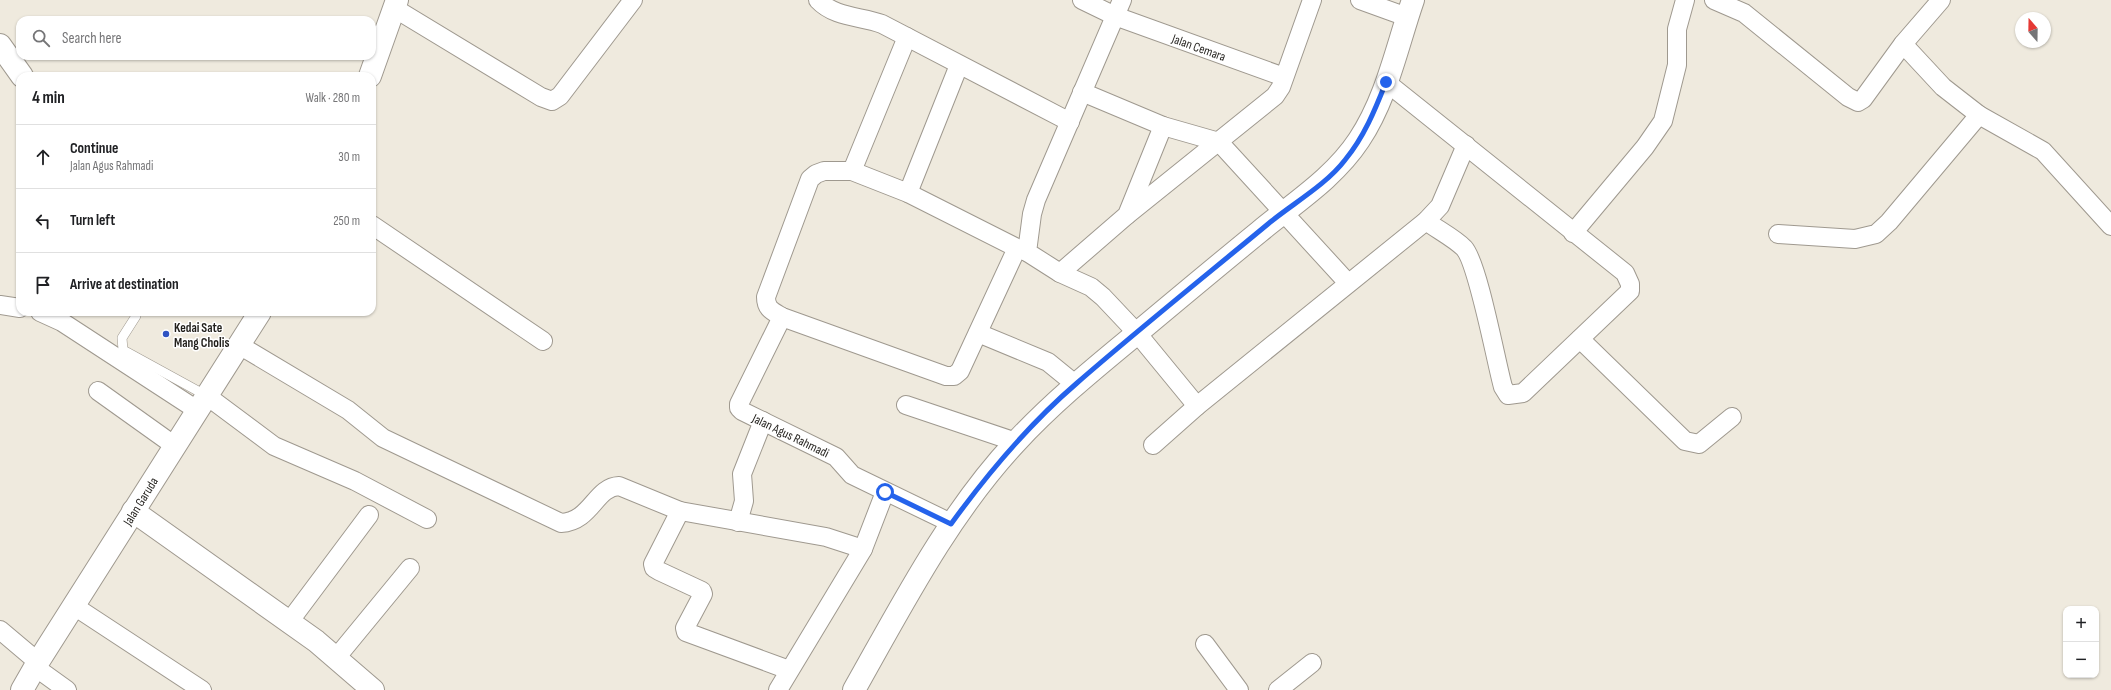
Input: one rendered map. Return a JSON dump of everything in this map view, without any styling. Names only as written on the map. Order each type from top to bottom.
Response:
[{"type":"main road","points":[[376,59],[396,4]]},
{"type":"main road","points":[[854,690],[951,524],[983,480],[1016,442],[1075,384],[1283,212],[1332,174],[1345,161],[1371,119],[1386,82],[1410,8]]},
{"type":"main road","points":[[0,45],[19,72]]},
{"type":"main road","points":[[371,72],[376,60]]},
{"type":"main road","name":"Jalan Garuda","points":[[22,690],[133,511],[257,316]]},
{"type":"main road","points":[[133,511],[289,622],[336,658],[373,690]]},
{"type":"street","points":[[396,4],[541,97],[552,100],[560,96],[633,0]]},
{"type":"street","points":[[818,0],[842,15],[872,20],[1070,122]]},
{"type":"street","name":"Jalan Cemara","points":[[1082,0],[1118,8],[1284,77]]},
{"type":"street","points":[[1060,273],[1127,215],[1275,96],[1284,77],[1312,0]]},
{"type":"street","points":[[1360,0],[1410,8]]},
{"type":"street","points":[[1573,232],[1645,147],[1663,121],[1678,65],[1677,29],[1685,0]]},
{"type":"street","points":[[1714,0],[1738,5],[1744,13],[1848,96],[1858,102],[1863,99],[1903,44],[1941,0]]},
{"type":"street","points":[[1118,8],[1034,207],[1022,250],[978,333],[960,371],[951,377],[782,317],[770,310],[766,305],[766,297],[810,179],[816,174],[824,171],[852,171],[908,193],[1022,250],[1060,273],[1097,291],[1137,333],[1197,406]]},
{"type":"street","points":[[852,171],[907,37]]},
{"type":"street","points":[[1903,44],[1943,87],[1976,112],[2042,151],[2111,226]]},
{"type":"street","points":[[908,193],[959,65]]},
{"type":"street","points":[[1386,82],[1625,273],[1630,284],[1630,291],[1523,393],[1508,395],[1503,387],[1483,304],[1472,266],[1465,249],[1426,221]]},
{"type":"street","points":[[1082,92],[1163,126],[1219,142],[1348,283]]},
{"type":"street","points":[[1778,234],[1855,239],[1876,234],[1890,222],[1976,112]]},
{"type":"street","points":[[1127,215],[1163,126]]},
{"type":"street","points":[[1153,444],[1197,406],[1426,221],[1440,206],[1466,145]]},
{"type":"street","points":[[376,228],[543,340]]},
{"type":"street","points":[[0,305],[16,307]]},
{"type":"street","points":[[49,316],[62,322],[274,446],[355,481],[426,519]]},
{"type":"street","name":"Jalan Agus Rahmadi","points":[[782,317],[739,408],[742,411],[836,457],[852,475],[951,524]]},
{"type":"street","points":[[978,333],[1048,362],[1075,384]]},
{"type":"street","points":[[1580,339],[1685,441],[1699,444],[1732,417]]},
{"type":"street","points":[[239,345],[348,410],[383,438],[561,523],[572,522],[583,516],[607,489],[613,486],[619,486],[680,511],[826,537],[863,549]]},
{"type":"street","points":[[98,391],[175,446]]},
{"type":"street","points":[[906,405],[1016,442]]},
{"type":"street","points":[[738,522],[744,501],[742,474],[763,421]]},
{"type":"street","points":[[778,690],[863,549],[885,492]]},
{"type":"street","points":[[680,511],[653,564],[654,568],[659,571],[702,591],[703,594],[685,628],[686,632],[790,670]]},
{"type":"street","points":[[289,622],[369,515]]},
{"type":"street","points":[[336,658],[410,568]]},
{"type":"street","points":[[74,606],[202,690]]},
{"type":"street","points":[[0,630],[67,690]]},
{"type":"street","points":[[1205,644],[1239,690]]},
{"type":"street","points":[[1278,690],[1312,663]]},
{"type":"lane","points":[[136,316],[122,338],[123,350],[202,403]]},
{"type":"place","name":"Kedai Sate Mang Cholis","points":[[166,334]]},
{"type":"route","points":[[885,492],[951,524],[978,486],[1016,442],[1075,384],[1283,212],[1332,174],[1345,161],[1371,119],[1386,82]]}]
